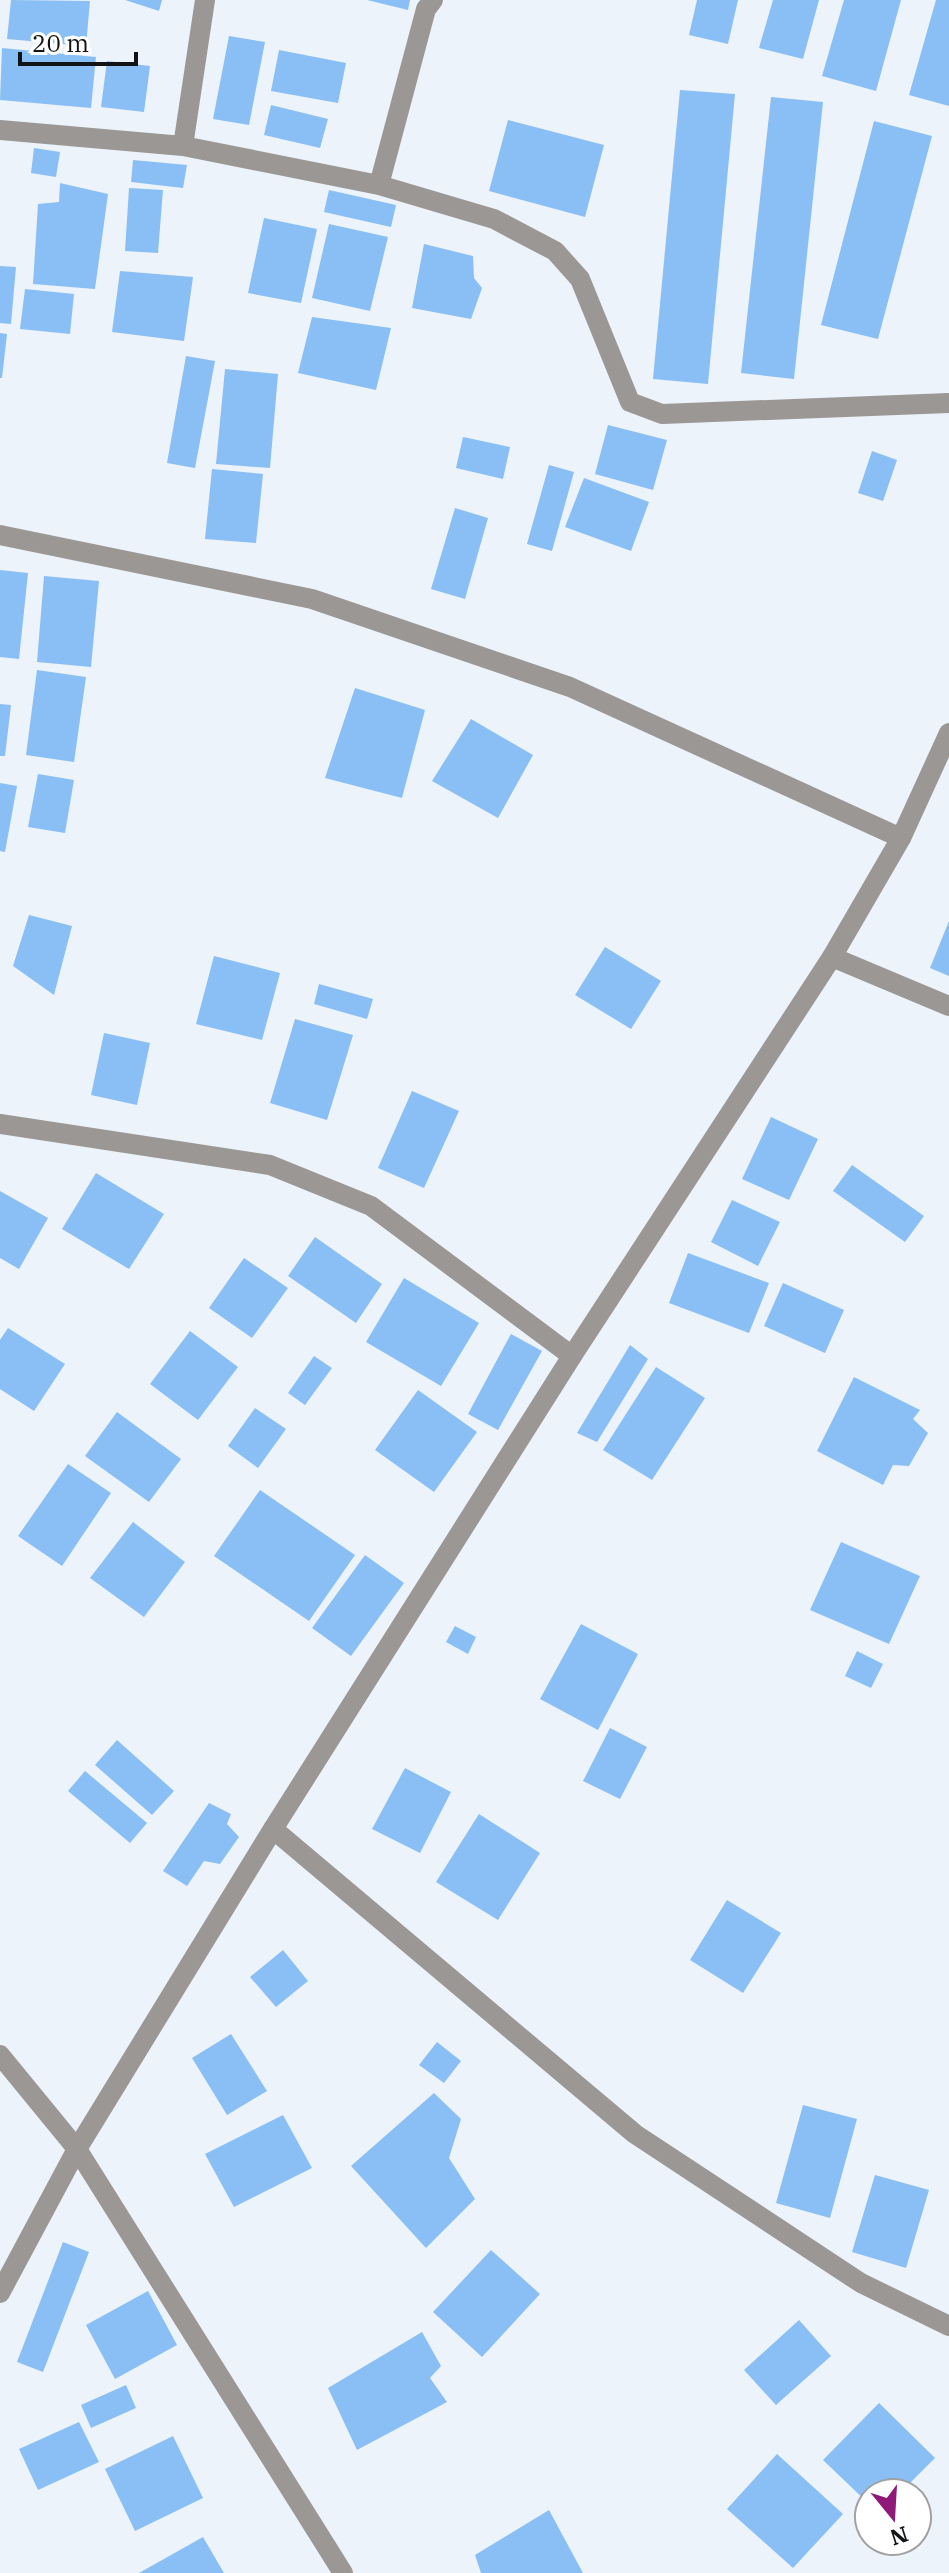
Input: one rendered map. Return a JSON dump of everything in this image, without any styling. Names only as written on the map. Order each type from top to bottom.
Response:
[{"type":"street","points":[[183,146],[205,0]]},
{"type":"street","points":[[379,185],[426,9],[433,0]]},
{"type":"street","points":[[0,130],[183,146],[379,185],[494,219],[555,251],[580,279],[630,402],[662,414],[949,403]]},
{"type":"street","points":[[0,535],[312,599],[570,687],[901,838]]},
{"type":"street","points":[[0,2292],[77,2149],[273,1829],[572,1356],[832,957],[901,838],[949,733]]},
{"type":"street","points":[[832,957],[949,1006]]},
{"type":"street","points":[[0,1124],[270,1165],[371,1206],[572,1356]]},
{"type":"street","points":[[273,1829],[635,2134],[861,2283],[949,2326]]},
{"type":"street","points":[[0,2055],[77,2149],[343,2573]]},
{"type":"building","points":[[11,0],[90,1],[86,46],[7,39]]},
{"type":"building","points":[[125,0],[162,0],[159,11]]},
{"type":"building","points":[[367,0],[410,0],[408,10]]},
{"type":"building","points":[[697,0],[738,0],[728,44],[689,35]]},
{"type":"building","points":[[773,0],[819,0],[803,59],[759,48]]},
{"type":"building","points":[[844,0],[901,0],[876,91],[822,76]]},
{"type":"building","points":[[936,0],[949,0],[949,106],[909,95]]},
{"type":"building","points":[[229,36],[265,42],[249,125],[213,119]]},
{"type":"building","points":[[2,48],[96,57],[91,108],[0,100]]},
{"type":"building","points":[[279,50],[346,63],[338,103],[271,91]]},
{"type":"building","points":[[107,61],[150,66],[144,112],[101,107]]},
{"type":"building","points":[[680,90],[735,94],[708,384],[653,379]]},
{"type":"building","points":[[771,97],[823,102],[794,379],[741,373]]},
{"type":"building","points":[[271,105],[328,119],[320,148],[264,135]]},
{"type":"building","points":[[508,120],[604,145],[585,217],[489,191]]},
{"type":"building","points":[[874,121],[932,136],[878,339],[821,325]]},
{"type":"building","points":[[34,148],[60,152],[56,177],[31,173]]},
{"type":"building","points":[[133,160],[187,165],[183,188],[131,182]]},
{"type":"building","points":[[60,183],[108,194],[95,289],[33,284],[38,204],[59,202]]},
{"type":"building","points":[[129,188],[163,190],[158,253],[125,251]]},
{"type":"building","points":[[329,190],[396,205],[391,227],[324,212]]},
{"type":"building","points":[[264,218],[317,229],[301,303],[248,293]]},
{"type":"building","points":[[329,224],[388,237],[370,311],[312,298]]},
{"type":"building","points":[[424,244],[473,256],[474,278],[482,288],[471,319],[412,308]]},
{"type":"building","points":[[0,266],[16,267],[11,324],[0,323]]},
{"type":"building","points":[[120,271],[193,277],[184,341],[112,332]]},
{"type":"building","points":[[25,289],[74,294],[70,334],[20,329]]},
{"type":"building","points":[[312,317],[391,328],[376,390],[298,373]]},
{"type":"building","points":[[0,333],[7,334],[2,378],[0,378]]},
{"type":"building","points":[[186,356],[215,361],[195,468],[167,463]]},
{"type":"building","points":[[225,369],[278,374],[270,468],[216,464]]},
{"type":"building","points":[[608,425],[667,440],[653,490],[595,474]]},
{"type":"building","points":[[463,437],[510,447],[503,479],[456,468]]},
{"type":"building","points":[[872,451],[897,460],[883,501],[858,493]]},
{"type":"building","points":[[549,465],[574,472],[552,551],[527,544]]},
{"type":"building","points":[[212,469],[263,474],[256,543],[205,539]]},
{"type":"building","points":[[584,478],[649,502],[631,551],[565,527]]},
{"type":"building","points":[[455,508],[488,518],[465,599],[431,589]]},
{"type":"building","points":[[0,570],[28,573],[19,659],[0,657]]},
{"type":"building","points":[[44,576],[99,581],[91,667],[37,662]]},
{"type":"building","points":[[37,670],[86,677],[74,762],[26,755]]},
{"type":"building","points":[[355,688],[425,710],[402,798],[325,778]]},
{"type":"building","points":[[0,704],[11,705],[5,756],[0,756]]},
{"type":"building","points":[[471,719],[533,755],[498,818],[432,781]]},
{"type":"building","points":[[38,774],[74,780],[65,833],[28,827]]},
{"type":"building","points":[[0,783],[17,786],[5,852],[0,851]]},
{"type":"building","points":[[29,915],[72,926],[54,995],[13,966]]},
{"type":"building","points":[[949,921],[949,976],[930,968]]},
{"type":"building","points":[[605,947],[661,981],[631,1029],[575,995]]},
{"type":"building","points":[[214,956],[280,973],[262,1040],[196,1024]]},
{"type":"building","points":[[319,984],[373,999],[367,1019],[314,1004]]},
{"type":"building","points":[[295,1019],[353,1035],[327,1120],[270,1103]]},
{"type":"building","points":[[104,1033],[150,1043],[137,1105],[91,1095]]},
{"type":"building","points":[[412,1091],[459,1111],[424,1188],[378,1168]]},
{"type":"building","points":[[771,1117],[818,1139],[789,1200],[742,1179]]},
{"type":"building","points":[[852,1165],[924,1216],[905,1242],[833,1191]]},
{"type":"building","points":[[96,1173],[164,1214],[129,1269],[62,1229]]},
{"type":"building","points":[[0,1191],[48,1218],[19,1269],[0,1258]]},
{"type":"building","points":[[732,1200],[780,1222],[758,1266],[711,1242]]},
{"type":"building","points":[[315,1237],[382,1284],[356,1323],[288,1276]]},
{"type":"building","points":[[688,1253],[769,1283],[749,1333],[669,1303]]},
{"type":"building","points":[[244,1258],[288,1288],[252,1338],[209,1308]]},
{"type":"building","points":[[404,1278],[479,1323],[441,1386],[366,1342]]},
{"type":"building","points":[[783,1283],[844,1310],[825,1353],[764,1326]]},
{"type":"building","points":[[8,1328],[65,1364],[34,1411],[0,1389],[0,1340]]},
{"type":"building","points":[[190,1331],[238,1367],[198,1420],[150,1384]]},
{"type":"building","points":[[511,1334],[542,1351],[498,1430],[468,1414]]},
{"type":"building","points":[[630,1345],[648,1359],[597,1442],[577,1433]]},
{"type":"building","points":[[314,1356],[332,1368],[305,1405],[288,1393]]},
{"type":"building","points":[[656,1367],[705,1398],[652,1480],[603,1450]]},
{"type":"building","points":[[854,1377],[920,1410],[913,1419],[928,1433],[909,1466],[893,1465],[883,1485],[817,1451]]},
{"type":"building","points":[[418,1390],[477,1432],[434,1492],[375,1450]]},
{"type":"building","points":[[255,1408],[286,1429],[258,1468],[228,1446]]},
{"type":"building","points":[[117,1412],[181,1459],[149,1502],[85,1456]]},
{"type":"building","points":[[68,1464],[111,1493],[62,1566],[18,1536]]},
{"type":"building","points":[[260,1490],[355,1555],[309,1621],[214,1556]]},
{"type":"building","points":[[133,1522],[185,1562],[144,1617],[90,1578]]},
{"type":"building","points":[[841,1542],[920,1576],[889,1644],[810,1610]]},
{"type":"building","points":[[365,1555],[404,1583],[351,1656],[312,1628]]},
{"type":"building","points":[[581,1624],[638,1654],[598,1730],[540,1699]]},
{"type":"building","points":[[455,1626],[476,1637],[468,1654],[446,1642]]},
{"type":"building","points":[[857,1651],[883,1664],[871,1688],[845,1676]]},
{"type":"building","points":[[610,1728],[647,1747],[620,1799],[583,1781]]},
{"type":"building","points":[[117,1740],[174,1791],[152,1815],[95,1765]]},
{"type":"building","points":[[405,1768],[451,1792],[420,1853],[372,1829]]},
{"type":"building","points":[[85,1771],[147,1823],[130,1843],[68,1791]]},
{"type":"building","points":[[209,1803],[231,1814],[227,1824],[239,1837],[220,1864],[204,1861],[187,1886],[163,1871]]},
{"type":"building","points":[[479,1814],[540,1853],[498,1920],[436,1882]]},
{"type":"building","points":[[727,1900],[781,1933],[743,1993],[690,1960]]},
{"type":"building","points":[[283,1950],[308,1981],[276,2007],[250,1977]]},
{"type":"building","points":[[231,2034],[267,2091],[227,2115],[192,2058]]},
{"type":"building","points":[[437,2042],[461,2061],[444,2083],[419,2065]]},
{"type":"building","points":[[434,2093],[461,2119],[449,2158],[475,2199],[426,2248],[351,2166]]},
{"type":"building","points":[[803,2105],[857,2119],[830,2218],[776,2203]]},
{"type":"building","points":[[283,2115],[312,2168],[234,2207],[205,2154]]},
{"type":"building","points":[[875,2175],[929,2190],[906,2268],[852,2252]]},
{"type":"building","points":[[63,2242],[89,2252],[43,2372],[17,2362]]},
{"type":"building","points":[[491,2250],[540,2294],[482,2357],[433,2312]]},
{"type":"building","points":[[148,2291],[177,2345],[115,2379],[86,2325]]},
{"type":"building","points":[[799,2320],[831,2356],[776,2405],[744,2370]]},
{"type":"building","points":[[422,2332],[441,2366],[430,2378],[447,2402],[357,2450],[328,2388]]},
{"type":"building","points":[[126,2385],[136,2408],[91,2428],[81,2405]]},
{"type":"building","points":[[879,2403],[935,2458],[916,2477],[853,2477],[853,2489],[823,2460]]},
{"type":"building","points":[[79,2422],[99,2462],[38,2490],[19,2449]]},
{"type":"building","points":[[173,2436],[203,2498],[135,2531],[105,2469]]},
{"type":"building","points":[[777,2454],[843,2514],[793,2568],[727,2509]]},
{"type":"building","points":[[549,2510],[583,2573],[481,2573],[475,2555]]},
{"type":"building","points":[[203,2537],[224,2573],[139,2573]]}]
